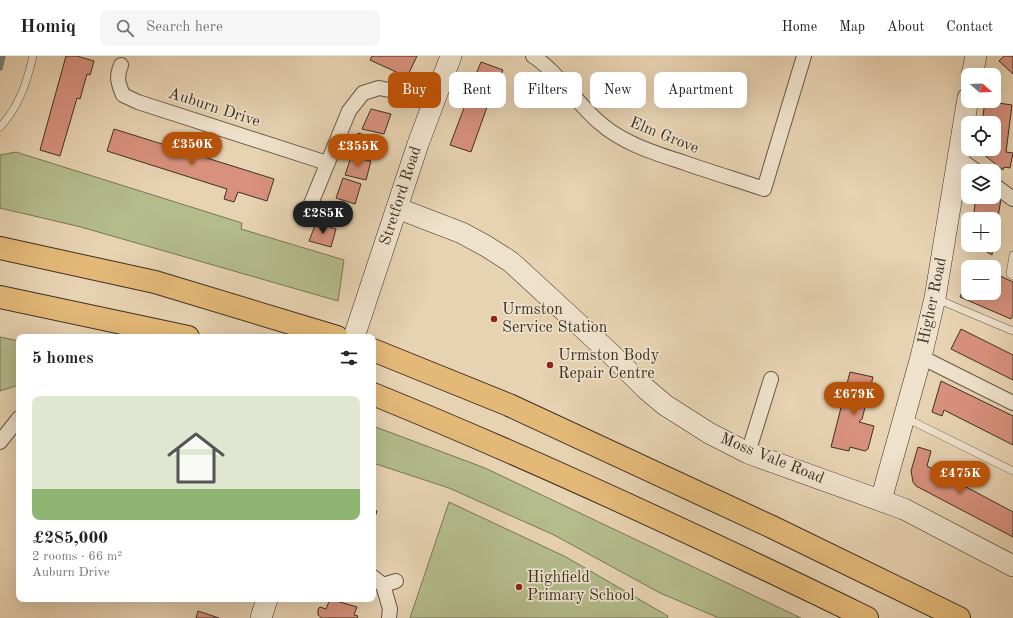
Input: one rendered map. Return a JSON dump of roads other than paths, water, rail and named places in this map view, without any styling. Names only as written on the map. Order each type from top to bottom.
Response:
[{"type":"highway","points":[[0,248],[155,282],[327,334]]},
{"type":"highway","points":[[0,297],[174,334]]},
{"type":"highway","points":[[377,351],[509,405],[772,527],[959,618]]},
{"type":"highway","points":[[376,395],[518,455],[754,563],[867,618]]},
{"type":"street","name":"Stretford Road","points":[[441,82],[451,56]]},
{"type":"street","name":"Elm Grove","points":[[533,56],[549,69],[570,94],[599,123],[613,133],[649,151],[764,189],[804,56]]},
{"type":"street","points":[[973,68],[976,56]]},
{"type":"street","name":"Auburn Drive","points":[[121,65],[117,74],[118,84],[123,95],[138,102],[327,163]]},
{"type":"street","points":[[310,206],[349,111],[363,93],[379,88],[388,89]]},
{"type":"street","name":"Stretford Road","points":[[355,334],[431,108]]},
{"type":"street","name":"Higher Road","points":[[881,500],[921,357],[935,298],[966,108]]},
{"type":"street","points":[[958,158],[966,164]]},
{"type":"street","points":[[1001,188],[1012,195]]},
{"type":"street","name":"Moss Vale Road","points":[[398,208],[462,233],[505,258],[538,285],[665,405],[709,432],[748,453],[881,500],[929,520],[1013,566]]},
{"type":"street","points":[[921,357],[1013,403]]},
{"type":"street","points":[[748,453],[771,380]]},
{"type":"street","points":[[0,442],[16,422]]},
{"type":"street","points":[[389,618],[390,609],[378,581],[396,581]]},
{"type":"street","points":[[261,618],[266,602]]},
{"type":"lane","points":[[0,127],[16,106],[28,76],[33,56]]},
{"type":"lane","points":[[1013,255],[1010,274],[1013,276]]},
{"type":"lane","points":[[935,298],[1013,331]]},
{"type":"lane","points":[[904,417],[1013,471]]},
{"type":"waterway","points":[[0,68],[3,56]]},
{"type":"place","name":"Urmston Service Station","points":[[494,319]]},
{"type":"place","name":"Urmston Body Repair Centre","points":[[550,365]]},
{"type":"place","name":"Highfield Primary School","points":[[519,587]]}]
